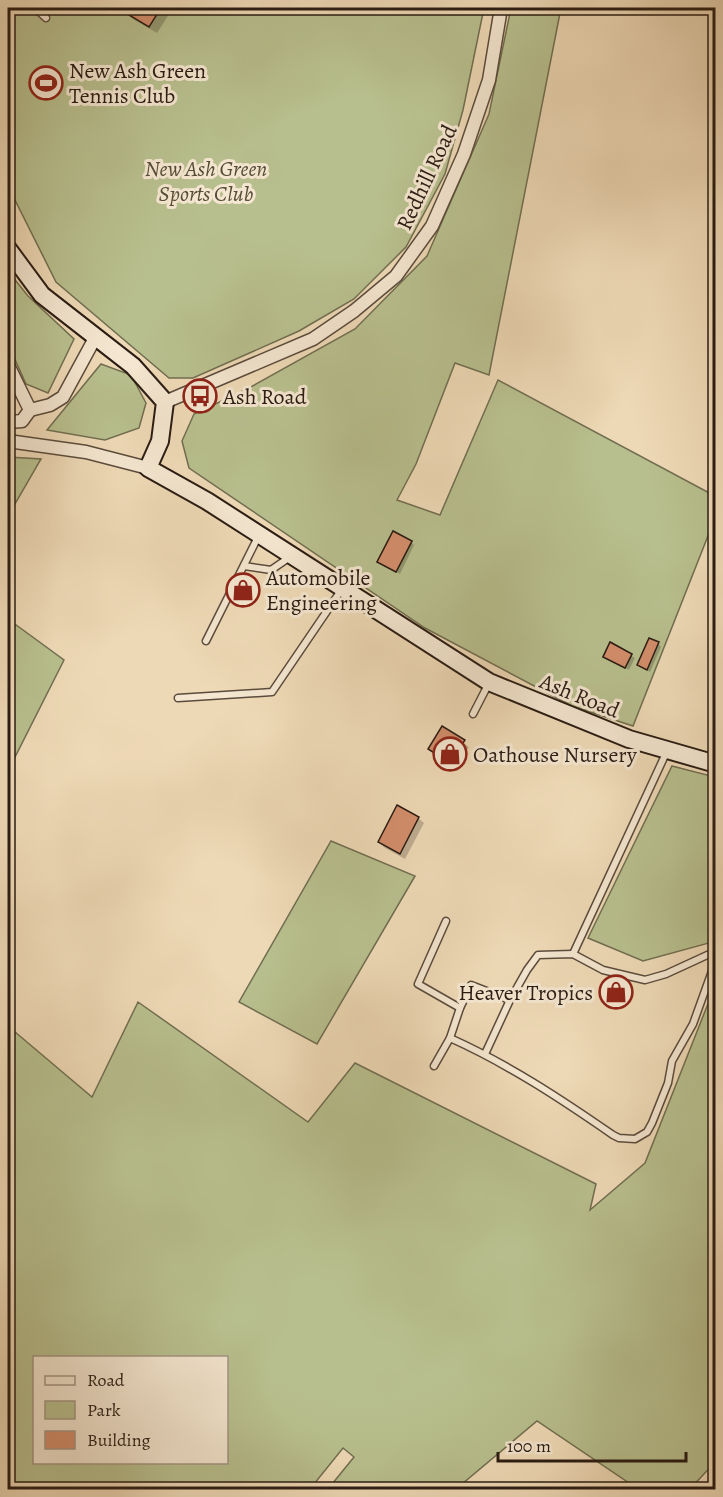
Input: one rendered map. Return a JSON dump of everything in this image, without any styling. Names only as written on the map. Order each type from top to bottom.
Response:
[{"type":"street","name":"Redhill Road","points":[[165,402],[313,339],[354,311],[396,276],[432,226],[464,154],[489,80],[501,8]]},
{"type":"street","points":[[8,249],[42,295],[133,366],[165,402],[160,441],[148,468],[86,452],[8,441]]},
{"type":"street","points":[[8,422],[22,421],[30,410],[50,405],[63,397],[95,338]]},
{"type":"street","points":[[8,365],[30,410]]},
{"type":"street","name":"Ash Road","points":[[148,468],[207,501],[489,682],[629,739],[716,764]]},
{"type":"lane","points":[[35,8],[46,18]]},
{"type":"lane","points":[[206,641],[259,534]]},
{"type":"lane","points":[[244,566],[271,570],[291,556]]},
{"type":"lane","points":[[178,698],[272,692],[343,589]]},
{"type":"lane","points":[[474,714],[489,682]]},
{"type":"lane","points":[[573,954],[667,751]]},
{"type":"lane","points":[[446,921],[418,984],[460,1008]]},
{"type":"lane","points":[[485,1054],[510,1000],[538,955],[573,954],[603,970],[645,980],[666,974],[716,951]]},
{"type":"lane","points":[[450,1038],[522,1075],[613,1135],[627,1139],[640,1137],[647,1132],[652,1123],[668,1083],[672,1061],[689,1032],[716,960]]},
{"type":"lane","points":[[435,1066],[450,1038],[471,985],[510,1000]]},
{"type":"green space","name":"New Ash Green Sports Club","points":[[8,8],[484,8],[463,110],[445,174],[406,247],[354,299],[299,331],[193,378],[169,378],[56,282],[8,186]]},
{"type":"green space","points":[[511,8],[561,8],[489,375],[455,363],[416,464],[397,500],[440,515],[498,380],[715,496],[715,518],[633,726],[572,706],[425,628],[189,468],[182,441],[194,414],[249,388],[355,329],[427,256],[489,114]],"holes":[[[393,531],[412,541],[396,572],[377,562]],[[610,642],[632,654],[625,668],[603,657]]]},
{"type":"green space","points":[[8,271],[28,296],[74,339],[48,393],[26,384],[8,344]]},
{"type":"green space","points":[[101,364],[131,375],[146,403],[139,428],[105,440],[47,430]]},
{"type":"green space","points":[[8,457],[41,459],[8,516]]},
{"type":"green space","points":[[8,619],[64,660],[8,771]]},
{"type":"green space","points":[[672,766],[715,777],[715,926],[709,943],[643,961],[588,938]]},
{"type":"green space","points":[[331,841],[415,876],[317,1044],[239,1002]]},
{"type":"green space","points":[[715,986],[716,1461],[690,1489],[638,1489],[537,1421],[456,1489],[328,1489],[354,1457],[343,1448],[310,1489],[8,1489],[8,1026],[92,1097],[138,1002],[308,1122],[355,1063],[596,1184],[590,1210],[645,1163]]},
{"type":"building","points":[[127,8],[161,8],[149,27],[124,12]]},
{"type":"building","points":[[393,531],[412,541],[396,572],[377,562]]},
{"type":"building","points":[[649,638],[659,642],[647,670],[637,665]]},
{"type":"building","points":[[610,642],[632,654],[625,668],[603,657]]},
{"type":"building","points":[[442,726],[465,740],[450,763],[428,749]]},
{"type":"building","points":[[397,805],[419,817],[400,854],[378,842]]},
{"type":"place","name":"New Ash Green Tennis Club","points":[[46,83]]},
{"type":"place","name":"Ash Road","points":[[200,396]]},
{"type":"place","name":"Automobile Engineering","points":[[243,590]]},
{"type":"place","name":"Oathouse Nursery","points":[[450,754]]},
{"type":"place","name":"Heaver Tropics","points":[[616,992]]}]
